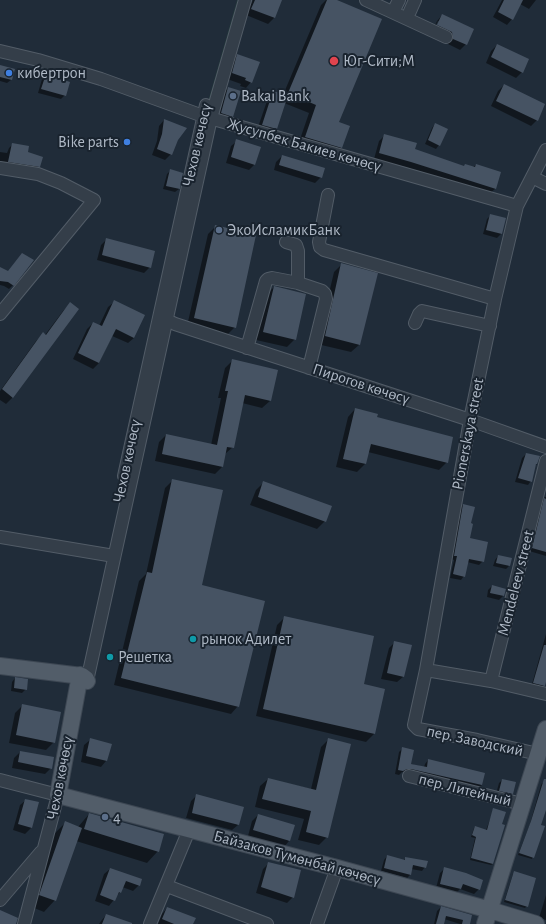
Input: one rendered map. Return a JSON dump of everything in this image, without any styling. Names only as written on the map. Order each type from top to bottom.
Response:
[{"type":"main road","points":[[0,666],[83,678]]},
{"type":"main road","name":"Чехов көчөсү","points":[[62,796],[83,678]]},
{"type":"main road","points":[[487,917],[546,729]]},
{"type":"main road","name":"Байзаков Түмөнбай көчөсү","points":[[62,796],[338,868],[487,917],[536,924]]},
{"type":"street","name":"Чехов көчөсү","points":[[83,678],[164,321],[204,130],[236,0]]},
{"type":"street","name":"Чехов көчөсү","points":[[208,113],[244,0]]},
{"type":"street","points":[[366,0],[446,37]]},
{"type":"street","points":[[392,12],[399,0]]},
{"type":"street","points":[[407,18],[415,0]]},
{"type":"street","name":"Жусупбек Бакиев көчөсү","points":[[0,51],[38,60],[208,113],[518,206]]},
{"type":"street","name":"Pionerskaya street","points":[[414,725],[426,670],[470,420],[495,299],[518,206],[546,150]]},
{"type":"street","points":[[0,168],[38,174],[61,183],[94,200],[6,298],[0,314]]},
{"type":"street","points":[[532,177],[546,184]]},
{"type":"street","points":[[328,195],[319,242],[320,246],[324,250],[495,299]]},
{"type":"street","points":[[286,242],[296,245],[298,251],[298,283]]},
{"type":"street","points":[[247,348],[268,278],[298,283],[322,291],[325,294],[326,299],[309,368]]},
{"type":"street","points":[[415,323],[419,314],[422,312],[490,326]]},
{"type":"street","name":"Пирогов көчөсү","points":[[164,321],[470,420],[546,447]]},
{"type":"street","name":"Mendeleev street","points":[[491,681],[546,461]]},
{"type":"street","points":[[0,537],[110,556]]},
{"type":"street","points":[[426,670],[491,681],[546,694]]},
{"type":"street","name":"пер. Заводский","points":[[414,725],[418,729],[477,740],[538,754]]},
{"type":"street","name":"пер. Литейный","points":[[408,776],[522,804]]},
{"type":"street","points":[[0,780],[62,796]]},
{"type":"street","name":"Чехов көчөсү","points":[[24,924],[43,849],[62,796]]},
{"type":"street","points":[[150,924],[189,830]]},
{"type":"street","points":[[0,900],[43,849]]},
{"type":"street","points":[[317,924],[338,868]]},
{"type":"street","points":[[167,886],[267,924]]},
{"type":"green space","points":[[237,0],[242,0],[212,103],[207,105]]},
{"type":"building","points":[[255,0],[282,0],[275,18],[251,9]]},
{"type":"building","points":[[327,0],[337,0],[382,19],[339,122],[350,126],[342,148],[305,137],[316,105],[288,93]]},
{"type":"building","points":[[504,0],[523,0],[513,20],[498,12]]},
{"type":"building","points":[[442,14],[474,29],[467,45],[453,39],[452,32],[437,25]]},
{"type":"building","points":[[497,44],[529,59],[523,73],[491,57]]},
{"type":"building","points":[[237,54],[260,62],[252,83],[245,80],[246,78],[232,73]]},
{"type":"building","name":"кибертрон","points":[[0,65],[15,69],[12,80],[0,77]]},
{"type":"building","points":[[46,74],[70,82],[66,96],[41,89]]},
{"type":"building","points":[[504,84],[545,104],[538,121],[496,101]]},
{"type":"building","points":[[228,87],[241,91],[233,117],[221,113]]},
{"type":"building","points":[[273,91],[288,95],[277,129],[262,125]]},
{"type":"building","points":[[164,119],[187,128],[178,140],[172,155],[157,149],[162,134]]},
{"type":"building","points":[[435,123],[448,129],[440,146],[428,140]]},
{"type":"building","points":[[384,134],[417,143],[415,149],[464,166],[465,164],[475,167],[476,164],[501,172],[496,189],[379,153]]},
{"type":"building","points":[[236,139],[261,147],[255,165],[231,157]]},
{"type":"building","points":[[12,143],[29,146],[28,152],[43,157],[40,167],[8,162]]},
{"type":"building","points":[[282,155],[325,168],[322,178],[279,165]]},
{"type":"building","points":[[170,169],[183,173],[180,189],[166,186]]},
{"type":"building","points":[[490,214],[506,218],[502,234],[486,230]]},
{"type":"building","points":[[215,225],[256,235],[236,328],[194,318]]},
{"type":"building","points":[[106,238],[155,251],[151,268],[102,255]]},
{"type":"building","points":[[22,253],[34,260],[14,286],[8,282],[0,281],[0,267],[8,271]]},
{"type":"building","points":[[341,263],[378,273],[360,345],[325,336]]},
{"type":"building","points":[[274,286],[306,294],[296,340],[263,332]]},
{"type":"building","points":[[114,300],[145,315],[134,338],[116,329],[99,363],[78,353],[93,322],[102,326]]},
{"type":"building","points":[[70,302],[79,309],[13,398],[2,389],[43,332],[46,335]]},
{"type":"building","points":[[232,359],[278,370],[271,401],[245,395],[234,448],[227,447],[223,467],[162,454],[166,434],[217,445],[228,391],[225,391]]},
{"type":"building","points":[[355,408],[378,414],[377,417],[453,437],[448,463],[371,444],[366,464],[343,459]]},
{"type":"building","points":[[526,453],[540,456],[536,464],[532,482],[518,478]]},
{"type":"building","name":"рынок Адилет","points":[[172,479],[223,490],[202,585],[265,601],[239,707],[121,678],[147,572],[152,573]]},
{"type":"building","points":[[263,481],[332,506],[326,522],[258,497]]},
{"type":"building","points":[[544,498],[546,499],[546,552],[532,548]]},
{"type":"building","points":[[463,504],[475,507],[471,523],[473,524],[470,538],[488,542],[484,562],[469,559],[465,577],[453,574],[457,556],[454,556]]},
{"type":"building","points":[[498,555],[512,558],[510,566],[496,563]]},
{"type":"building","points":[[492,585],[506,589],[504,596],[490,593]]},
{"type":"building","points":[[284,616],[374,636],[364,684],[385,689],[375,734],[263,709]]},
{"type":"building","points":[[394,641],[412,645],[404,677],[387,673]]},
{"type":"building","points":[[544,645],[546,645],[545,686],[533,683]]},
{"type":"building","points":[[15,677],[28,679],[27,690],[14,688]]},
{"type":"building","points":[[22,704],[61,712],[55,743],[16,735]]},
{"type":"building","points":[[90,738],[112,744],[107,761],[86,756]]},
{"type":"building","points":[[328,738],[351,744],[328,838],[306,832],[311,811],[262,799],[268,778],[316,790]]},
{"type":"building","points":[[402,747],[414,750],[411,764],[427,767],[428,759],[485,773],[482,785],[411,769],[403,771],[398,770]]},
{"type":"building","points":[[20,751],[54,757],[52,769],[18,762]]},
{"type":"building","points":[[502,779],[516,782],[513,794],[499,791]]},
{"type":"building","points":[[544,779],[546,779],[546,810],[541,825],[545,826],[534,858],[519,853]]},
{"type":"building","points":[[196,794],[244,807],[239,825],[192,813]]},
{"type":"building","points":[[25,799],[39,802],[32,828],[18,824]]},
{"type":"building","points":[[493,808],[506,812],[502,824],[505,825],[493,864],[471,858],[476,837],[472,835],[475,826],[487,830]]},
{"type":"building","points":[[89,813],[164,834],[159,852],[84,829]]},
{"type":"building","points":[[258,814],[295,825],[290,841],[253,830]]},
{"type":"building","points":[[65,821],[82,828],[56,901],[39,895]]},
{"type":"building","points":[[387,855],[405,860],[405,857],[428,861],[426,868],[413,865],[411,875],[384,868]]},
{"type":"building","points":[[268,862],[301,870],[294,898],[261,887]]},
{"type":"building","points":[[444,867],[466,873],[483,880],[480,890],[463,884],[461,889],[440,884]]},
{"type":"building","points":[[110,868],[142,879],[140,886],[126,881],[121,893],[119,892],[115,901],[100,895]]},
{"type":"building","points":[[514,871],[536,878],[528,907],[505,900]]},
{"type":"building","points":[[441,906],[472,915],[470,924],[462,924],[463,920],[446,916],[444,924],[436,924]]},
{"type":"building","points":[[167,907],[196,918],[193,924],[174,924],[162,919]]},
{"type":"building","points":[[0,910],[18,918],[16,924],[0,924]]},
{"type":"building","points":[[106,914],[132,923],[132,924],[102,924]]},
{"type":"place","name":"Юг-Сити;M","points":[[334,61]]},
{"type":"place","name":"кибертрон","points":[[9,73]]},
{"type":"place","name":"Bakai Bank","points":[[233,96]]},
{"type":"place","name":"Bike parts","points":[[127,142]]},
{"type":"place","name":"ЭкоИсламикБанк","points":[[219,230]]},
{"type":"place","name":"рынок Адилет","points":[[193,639]]},
{"type":"place","name":"Решетка","points":[[110,657]]},
{"type":"place","name":"4","points":[[105,817]]}]
